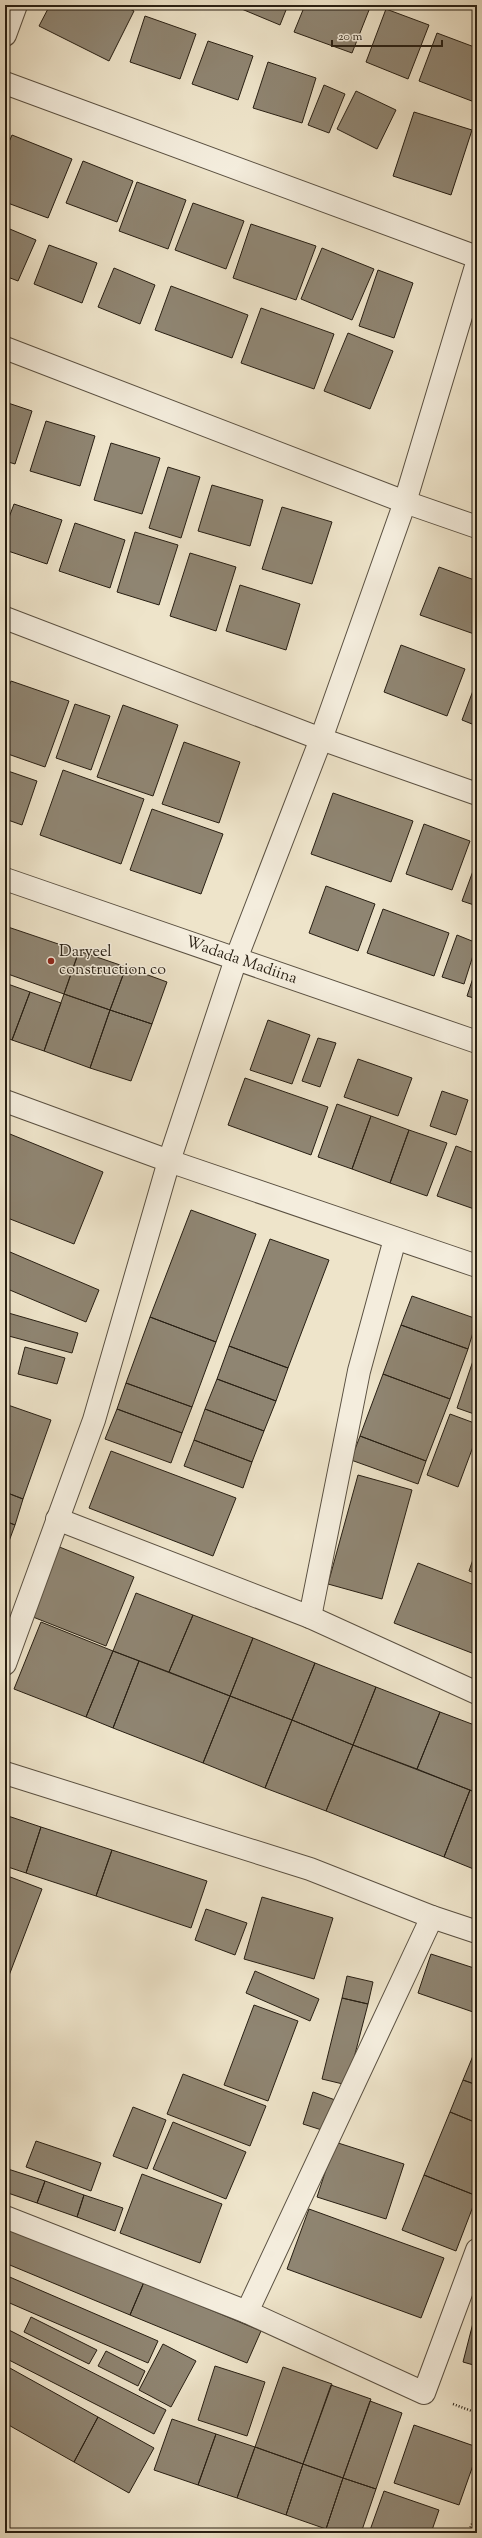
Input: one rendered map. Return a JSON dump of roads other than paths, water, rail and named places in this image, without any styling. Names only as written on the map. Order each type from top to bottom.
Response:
[{"type":"street","points":[[5,35],[16,5]]},
{"type":"street","points":[[5,83],[477,257]]},
{"type":"street","points":[[5,1664],[94,1420],[169,1161],[236,959],[321,739],[405,502],[477,263]]},
{"type":"street","points":[[5,348],[405,502],[477,527]]},
{"type":"street","points":[[5,618],[321,739],[477,794]]},
{"type":"street","name":"Wadada Madiina","points":[[5,879],[477,1042]]},
{"type":"street","points":[[5,1101],[169,1161],[477,1266]]},
{"type":"street","points":[[310,1617],[359,1371],[396,1239]]},
{"type":"street","points":[[57,1519],[310,1617],[477,1692]]},
{"type":"street","points":[[5,1773],[310,1869],[432,1917],[477,1932]]},
{"type":"street","points":[[247,2312],[432,1917]]},
{"type":"street","points":[[5,2217],[247,2312],[424,2393],[477,2250]]},
{"type":"place","name":"Daryeel construction co","points":[[51,961]]}]
